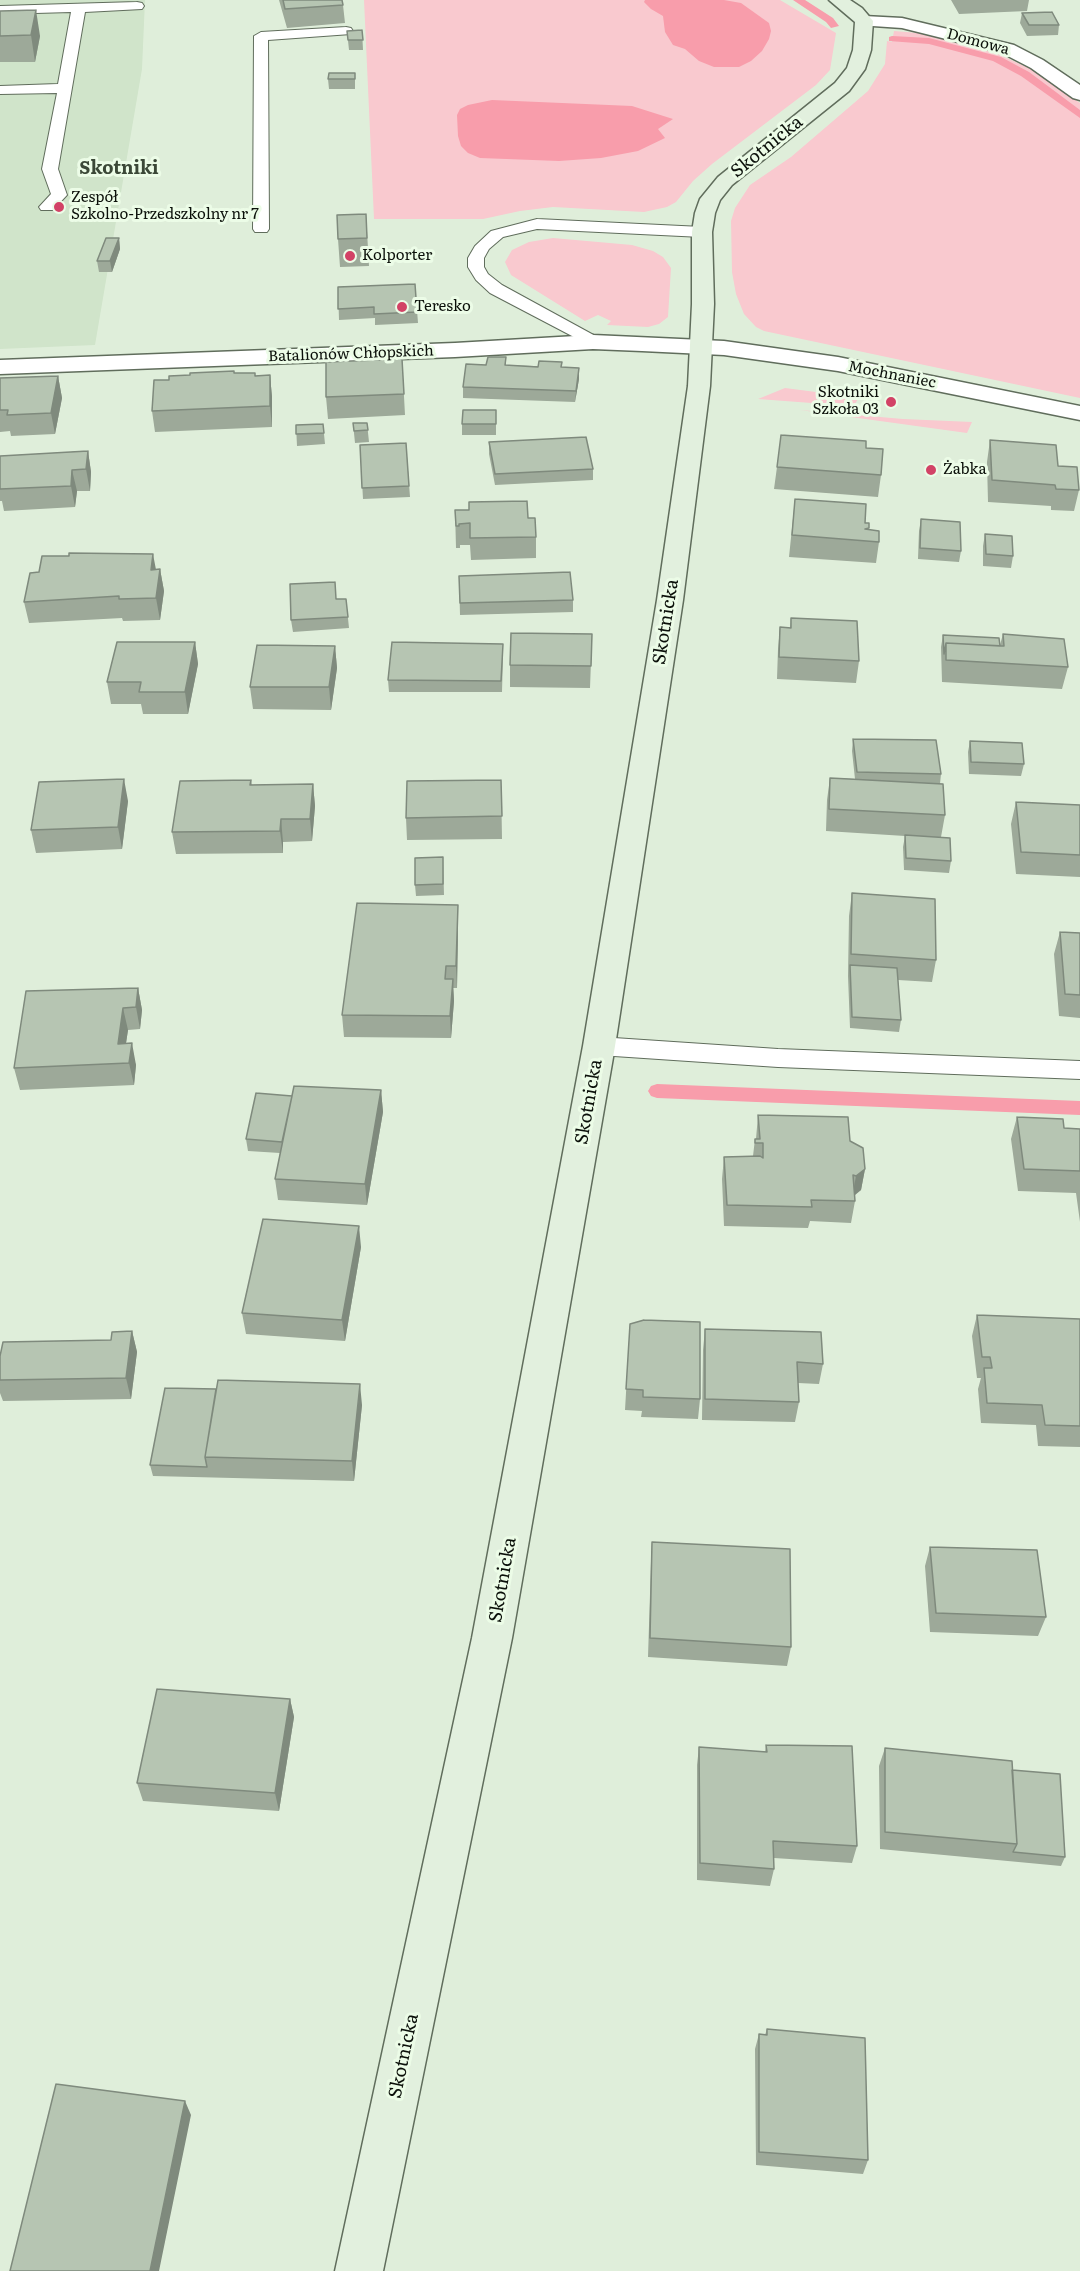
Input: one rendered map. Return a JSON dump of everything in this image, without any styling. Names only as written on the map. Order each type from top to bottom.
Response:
[{"type":"street","points":[[838,0],[856,12],[864,21]]},
{"type":"street","name":"Domowa","points":[[864,21],[902,24],[1008,49],[1037,64],[1080,94]]},
{"type":"street","name":"Skotnicka","points":[[358,2271],[492,1638],[598,1046],[672,582],[699,392],[702,348],[702,231],[705,213],[710,199],[724,181],[842,87],[856,69],[862,50],[864,21]]},
{"type":"street","name":"Batalionów Chłopskich","points":[[0,368],[431,351],[593,342],[702,348]]},
{"type":"street","name":"Mochnaniec","points":[[702,348],[735,349],[838,364],[1080,413]]},
{"type":"lane","points":[[0,10],[137,6]]},
{"type":"lane","points":[[47,207],[59,195],[50,169],[79,8]]},
{"type":"lane","points":[[261,229],[261,36],[346,31]]},
{"type":"lane","points":[[0,90],[64,88]]},
{"type":"lane","points":[[593,342],[496,289],[482,277],[476,267],[476,258],[483,246],[497,234],[537,224],[702,231]]},
{"type":"lane","points":[[598,1046],[778,1058],[1080,1070]]},
{"type":"shaded area","name":"Zespół Szkolno-Przedszkolny nr 7","points":[[0,0],[145,0],[142,69],[95,345],[0,349]]},
{"type":"shaded area","points":[[364,0],[780,0],[836,33],[830,70],[816,85],[712,164],[693,181],[676,202],[667,207],[644,212],[553,207],[483,219],[374,219]]},
{"type":"shaded area","points":[[645,0],[724,0],[741,3],[769,23],[771,31],[769,39],[762,51],[751,61],[739,67],[714,67],[699,61],[685,49],[673,45],[665,32],[663,16],[651,9],[644,2]]},
{"type":"shaded area","points":[[894,31],[918,33],[992,51],[1035,71],[1080,103],[1080,398],[764,331],[756,327],[744,314],[736,294],[732,272],[731,221],[735,208],[750,185],[791,157],[868,91],[885,64],[887,41],[892,42]]},
{"type":"shaded area","points":[[492,100],[632,106],[673,119],[658,129],[665,138],[638,151],[601,158],[559,161],[480,158],[468,153],[461,146],[457,115],[460,109],[468,105]]},
{"type":"shaded area","points":[[553,238],[632,245],[653,251],[663,257],[671,268],[668,317],[659,324],[648,327],[607,325],[611,321],[598,315],[585,321],[511,275],[505,262],[512,250],[529,242]]},
{"type":"shaded area","points":[[785,388],[858,399],[855,404],[825,404],[758,399]]},
{"type":"shaded area","points":[[800,410],[903,419],[972,422],[967,433]]},
{"type":"building","points":[[283,0],[342,0],[343,5],[285,9]]},
{"type":"building","points":[[36,10],[31,35],[0,36],[0,11]]},
{"type":"building","points":[[1052,12],[1059,25],[1029,25],[1022,13]]},
{"type":"building","points":[[362,30],[363,40],[348,40],[347,31]]},
{"type":"building","points":[[329,73],[355,73],[355,79],[328,79]]},
{"type":"building","points":[[366,214],[367,238],[338,239],[337,215]]},
{"type":"building","points":[[106,238],[119,238],[110,261],[97,261]]},
{"type":"building","points":[[415,284],[417,312],[374,314],[374,307],[338,309],[338,287]]},
{"type":"building","points":[[488,357],[506,357],[505,365],[538,367],[539,361],[562,362],[561,367],[579,368],[576,391],[463,387],[466,364],[486,365]]},
{"type":"building","points":[[402,359],[404,394],[326,397],[326,362]]},
{"type":"building","points":[[234,371],[234,373],[255,373],[255,376],[270,375],[270,406],[152,411],[154,380],[169,380],[169,376],[190,375],[190,373]]},
{"type":"building","points":[[58,376],[51,413],[7,415],[8,410],[0,410],[0,378]]},
{"type":"building","points":[[463,410],[496,410],[496,424],[462,424]]},
{"type":"building","points":[[353,423],[367,423],[368,430],[354,431]]},
{"type":"building","points":[[323,424],[324,433],[296,434],[296,425]]},
{"type":"building","points":[[781,435],[866,441],[866,448],[883,449],[881,475],[777,467]]},
{"type":"building","points":[[586,437],[593,469],[495,474],[489,442]]},
{"type":"building","points":[[990,440],[1056,445],[1058,466],[1077,467],[1079,490],[1056,489],[1055,485],[992,480]]},
{"type":"building","points":[[406,443],[409,486],[362,488],[360,445]]},
{"type":"building","points":[[88,451],[86,469],[72,470],[71,486],[0,489],[0,456]]},
{"type":"building","points":[[795,499],[866,504],[865,523],[869,523],[869,528],[865,529],[879,531],[879,542],[792,535]]},
{"type":"building","points":[[527,501],[528,518],[535,518],[536,537],[470,538],[470,523],[456,526],[455,510],[469,510],[469,502]]},
{"type":"building","points":[[921,519],[960,522],[961,551],[920,548]]},
{"type":"building","points":[[985,534],[1012,536],[1013,556],[986,554]]},
{"type":"building","points":[[69,553],[153,554],[151,570],[160,569],[156,598],[119,599],[119,596],[24,602],[30,573],[39,572],[42,556],[69,556]]},
{"type":"building","points":[[570,572],[573,600],[460,603],[459,576]]},
{"type":"building","points":[[335,582],[336,599],[346,599],[348,617],[291,620],[290,584]]},
{"type":"building","points":[[791,618],[857,621],[859,661],[779,657],[780,627],[791,628]]},
{"type":"building","points":[[511,633],[592,634],[591,666],[510,665]]},
{"type":"building","points":[[1003,634],[1064,639],[1068,667],[946,660],[946,643],[1004,646]]},
{"type":"building","points":[[943,635],[999,638],[1000,646],[946,643],[944,654]]},
{"type":"building","points":[[117,642],[195,642],[185,692],[139,692],[141,682],[107,682]]},
{"type":"building","points":[[392,642],[503,644],[501,681],[388,680]]},
{"type":"building","points":[[257,645],[335,646],[329,687],[250,687]]},
{"type":"building","points":[[853,739],[936,740],[941,774],[857,772]]},
{"type":"building","points":[[970,741],[1022,743],[1024,764],[971,762]]},
{"type":"building","points":[[830,778],[943,784],[945,815],[829,809]]},
{"type":"building","points":[[124,779],[118,827],[31,830],[39,782]]},
{"type":"building","points":[[251,780],[250,785],[313,784],[310,819],[281,819],[280,831],[172,832],[180,781]]},
{"type":"building","points":[[501,780],[502,816],[406,818],[407,781]]},
{"type":"building","points":[[1016,802],[1080,805],[1080,855],[1021,852]]},
{"type":"building","points":[[905,835],[950,838],[951,861],[906,858]]},
{"type":"building","points":[[443,857],[443,884],[415,885],[415,858]]},
{"type":"building","points":[[852,893],[935,899],[936,960],[851,954]]},
{"type":"building","points":[[357,903],[458,905],[456,966],[446,966],[445,979],[453,979],[450,1016],[342,1015]]},
{"type":"building","points":[[1060,932],[1080,933],[1080,995],[1065,994]]},
{"type":"building","points":[[850,965],[897,968],[901,1020],[852,1017]]},
{"type":"building","points":[[138,988],[136,1007],[123,1008],[118,1044],[132,1043],[129,1063],[14,1068],[26,991]]},
{"type":"building","points":[[294,1086],[381,1090],[365,1184],[275,1179]]},
{"type":"building","points":[[256,1093],[292,1096],[282,1142],[246,1139]]},
{"type":"building","points":[[758,1115],[848,1117],[850,1141],[863,1148],[865,1169],[856,1176],[853,1175],[855,1201],[811,1200],[812,1207],[727,1205],[724,1157],[760,1156],[763,1158],[763,1143],[755,1143],[755,1139],[760,1139]]},
{"type":"building","points":[[1017,1117],[1063,1119],[1064,1128],[1080,1129],[1080,1171],[1024,1169]]},
{"type":"building","points":[[263,1219],[359,1226],[342,1320],[242,1313]]},
{"type":"building","points":[[977,1315],[1080,1319],[1080,1426],[1045,1425],[1042,1405],[987,1403],[984,1368],[992,1368],[990,1357],[982,1357]]},
{"type":"building","points":[[644,1320],[700,1322],[700,1399],[643,1397],[643,1390],[626,1389],[630,1324]]},
{"type":"building","points":[[705,1329],[821,1332],[823,1364],[797,1362],[799,1402],[705,1399]]},
{"type":"building","points":[[132,1331],[126,1378],[0,1380],[0,1356],[3,1342],[111,1340],[112,1332]]},
{"type":"building","points":[[218,1380],[360,1384],[352,1461],[205,1457]]},
{"type":"building","points":[[165,1388],[216,1389],[205,1457],[207,1467],[150,1465]]},
{"type":"building","points":[[652,1542],[790,1549],[791,1647],[650,1638]]},
{"type":"building","points":[[930,1547],[1037,1550],[1046,1617],[936,1613]]},
{"type":"building","points":[[157,1689],[290,1699],[275,1793],[137,1783]]},
{"type":"building","points":[[766,1745],[852,1746],[857,1846],[773,1841],[774,1869],[700,1863],[699,1747],[767,1752]]},
{"type":"building","points":[[885,1748],[1012,1761],[1017,1844],[885,1832]]},
{"type":"building","points":[[1012,1770],[1060,1774],[1065,1857],[1013,1852],[1017,1844]]},
{"type":"building","points":[[767,2029],[865,2038],[868,2160],[759,2152],[759,2034],[767,2035]]},
{"type":"building","points":[[56,2084],[185,2101],[150,2271],[10,2271]]},
{"type":"waterway","points":[[798,0],[830,20],[834,26]]},
{"type":"waterway","points":[[892,39],[929,41],[997,59],[1025,74],[1080,115]]},
{"type":"waterway","points":[[657,1091],[1080,1108]]},
{"type":"place","name":"Zespół Szkolno-Przedszkolny nr 7","points":[[59,207]]},
{"type":"place","name":"Kolporter","points":[[350,256]]},
{"type":"place","name":"Teresko","points":[[402,307]]},
{"type":"place","name":"Skotniki Szkoła 03","points":[[891,402]]},
{"type":"place","name":"Żabka","points":[[931,470]]},
{"type":"district","name":"Skotniki","points":[[119,169]]}]
